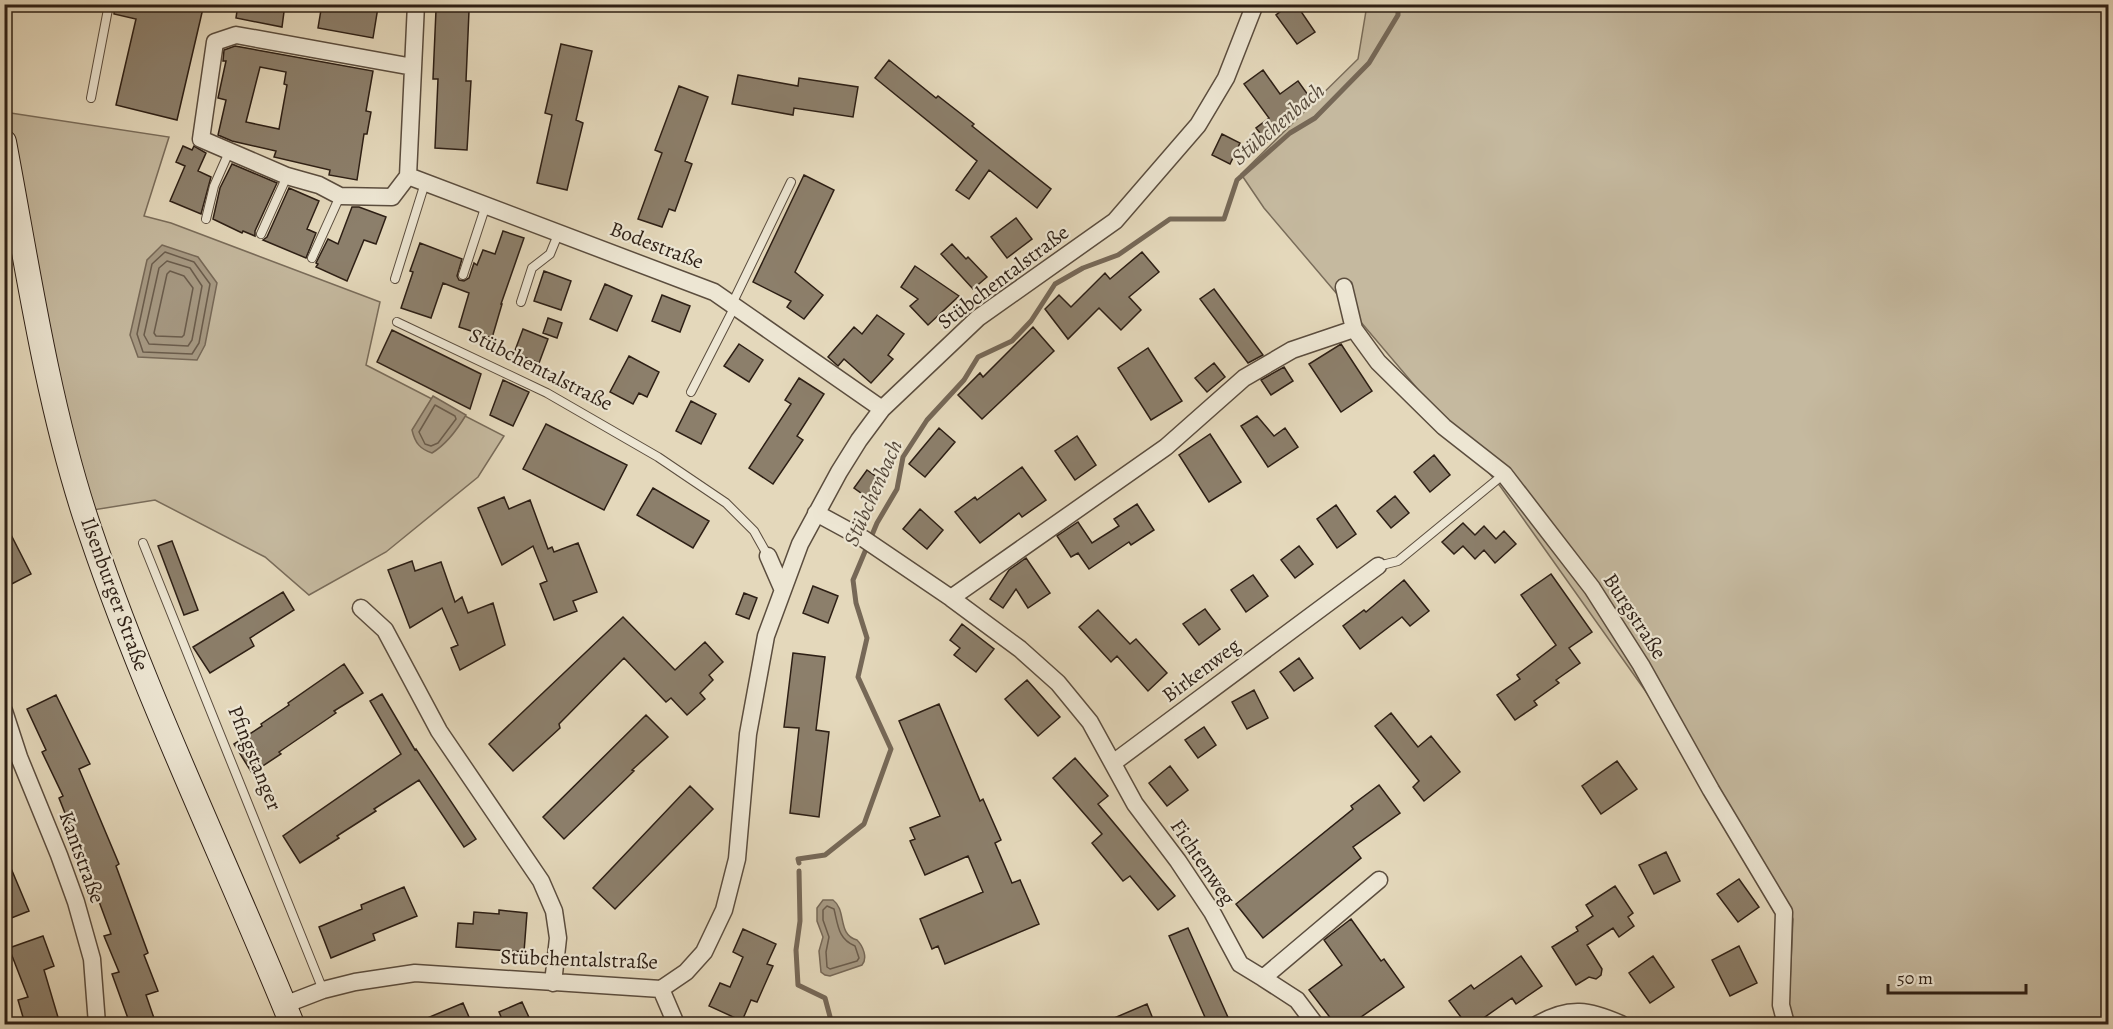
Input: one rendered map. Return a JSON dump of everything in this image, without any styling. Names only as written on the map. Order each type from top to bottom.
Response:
[{"type":"main road","name":"Ilsenburger Straße","points":[[4,142],[57,413],[83,510],[125,626],[288,1015]]},
{"type":"street","points":[[413,67],[236,35],[215,42],[201,139],[287,176],[319,185],[340,196],[392,197],[408,176],[416,4]]},
{"type":"street","name":"Stübchentalstraße","points":[[288,1015],[323,990],[415,973],[662,989],[686,972],[704,952],[723,910],[737,859],[748,734],[766,636],[782,588],[816,513],[859,440],[882,409],[978,318],[1115,221],[1198,124],[1226,78],[1255,4]]},
{"type":"street","name":"Bodestraße","points":[[408,176],[559,231],[714,292],[882,409]]},
{"type":"street","name":"Burgstraße","points":[[1344,287],[1354,329],[1378,362],[1444,427],[1504,474],[1592,588],[1641,665],[1711,790],[1784,912],[1781,1005],[1786,1024]]},
{"type":"street","points":[[951,598],[1166,447],[1244,378],[1292,350],[1354,329]]},
{"type":"street","points":[[816,513],[869,542],[1020,649],[1058,683],[1090,722],[1113,763]]},
{"type":"street","name":"Stübchentalstraße","points":[[768,556],[782,588]]},
{"type":"street","name":"Birkenweg","points":[[1113,763],[1378,566]]},
{"type":"street","points":[[361,608],[385,630],[439,731],[541,881],[554,912],[558,938],[553,983]]},
{"type":"street","name":"Kantstraße","points":[[4,711],[19,757],[76,902],[92,959],[97,1024]]},
{"type":"street","name":"Fichtenweg","points":[[1113,763],[1135,804],[1178,861],[1212,912],[1240,964],[1297,1000],[1315,1024]]},
{"type":"street","points":[[1263,978],[1379,880]]},
{"type":"street","points":[[662,989],[676,1024]]},
{"type":"street","points":[[1538,1024],[1552,1016],[1574,1011],[1595,1013],[1621,1024]]},
{"type":"lane","points":[[90,98],[109,4]]},
{"type":"lane","points":[[206,219],[214,186],[229,152]]},
{"type":"lane","points":[[261,234],[287,176]]},
{"type":"lane","points":[[691,392],[791,182]]},
{"type":"lane","points":[[395,279],[425,183]]},
{"type":"lane","points":[[312,258],[340,196]]},
{"type":"lane","points":[[463,275],[486,204]]},
{"type":"lane","points":[[521,302],[532,268],[549,254],[559,231]]},
{"type":"lane","name":"Stübchentalstraße","points":[[397,322],[547,393],[658,458],[726,503],[754,531],[768,556]]},
{"type":"lane","name":"Birkenweg","points":[[1378,566],[1398,561],[1504,474]]},
{"type":"lane","name":"Pfingstanger","points":[[143,543],[323,990]]},
{"type":"shaded area","points":[[1367,5],[2108,5],[2108,1024],[1795,1024],[1789,1005],[1793,919],[1749,837],[1500,486],[1264,208],[1241,174],[1358,59]]},
{"type":"shaded area","points":[[4,112],[169,137],[144,216],[171,223],[380,302],[366,365],[504,436],[478,477],[386,552],[309,595],[265,557],[155,500],[93,510],[40,304]]},
{"type":"water","points":[[162,245],[198,257],[217,283],[205,345],[197,360],[138,357],[130,335],[147,260]]},
{"type":"water","points":[[433,396],[466,415],[451,436],[432,453],[419,445],[412,430]]},
{"type":"water","points":[[823,900],[833,900],[837,904],[844,928],[851,937],[857,940],[865,956],[862,965],[830,976],[821,972],[819,951],[823,937],[817,921],[817,908]]},
{"type":"building","points":[[115,4],[204,4],[177,120],[116,105],[136,19],[114,14]]},
{"type":"building","points":[[238,4],[285,4],[282,27],[236,18]]},
{"type":"building","points":[[322,4],[363,4],[378,7],[373,38],[318,28]]},
{"type":"building","points":[[1290,4],[1296,4],[1315,32],[1297,44],[1276,15]]},
{"type":"building","points":[[436,10],[469,11],[466,81],[471,81],[467,150],[435,148],[438,79],[433,79]]},
{"type":"building","points":[[561,44],[592,51],[576,120],[583,123],[567,190],[537,183],[552,115],[545,113]]},
{"type":"building","points":[[235,46],[373,71],[366,111],[371,112],[367,134],[364,134],[357,180],[329,175],[330,170],[274,157],[276,151],[232,141],[218,135],[226,100],[218,98],[226,61],[223,61],[224,50]],"holes":[[[260,67],[286,72],[284,84],[287,85],[279,129],[246,122]]]},
{"type":"building","points":[[889,60],[936,98],[938,96],[974,124],[972,126],[1051,189],[1037,208],[989,170],[969,199],[956,190],[977,161],[875,78]]},
{"type":"building","points":[[1263,70],[1280,94],[1298,81],[1311,99],[1277,125],[1281,131],[1267,142],[1256,128],[1269,118],[1244,84]]},
{"type":"building","points":[[738,75],[798,86],[799,78],[858,87],[853,117],[794,108],[793,115],[732,104]]},
{"type":"building","points":[[679,86],[708,97],[685,161],[692,164],[675,211],[669,209],[662,227],[638,219],[662,153],[655,150]]},
{"type":"building","points":[[1222,134],[1240,143],[1230,164],[1212,155]]},
{"type":"building","points":[[183,146],[192,150],[194,146],[206,153],[198,171],[211,177],[201,214],[170,201],[185,166],[176,162]]},
{"type":"building","points":[[232,164],[277,183],[255,231],[255,236],[243,231],[242,233],[213,219],[220,188]]},
{"type":"building","points":[[804,175],[834,190],[795,272],[823,295],[804,319],[787,307],[791,301],[753,282]]},
{"type":"building","points":[[289,188],[319,201],[307,229],[316,233],[306,258],[263,240],[267,237]]},
{"type":"building","points":[[352,207],[359,207],[386,217],[376,244],[364,240],[347,281],[316,267],[318,264],[316,263],[328,239],[338,244]]},
{"type":"building","points":[[1016,218],[1032,239],[1007,258],[991,237]]},
{"type":"building","points":[[503,231],[524,238],[492,338],[459,327],[469,293],[443,283],[431,318],[401,308],[420,243],[462,259],[457,276],[459,280],[464,281],[469,278],[474,263],[477,265],[483,250],[495,254]]},
{"type":"building","points":[[952,244],[987,277],[973,289],[941,254]]},
{"type":"building","points":[[1142,252],[1159,272],[1129,297],[1141,310],[1121,330],[1099,308],[1068,339],[1045,309],[1059,295],[1071,307],[1105,273],[1110,279]]},
{"type":"building","points":[[915,266],[959,296],[928,325],[910,306],[918,299],[901,287]]},
{"type":"building","points":[[544,271],[571,281],[561,310],[534,301]]},
{"type":"building","points":[[605,284],[632,296],[617,331],[590,319]]},
{"type":"building","points":[[1214,289],[1263,355],[1248,363],[1200,299]]},
{"type":"building","points":[[662,295],[690,306],[680,332],[652,321]]},
{"type":"building","points":[[877,315],[904,334],[888,355],[893,359],[871,383],[844,359],[838,366],[828,357],[854,327],[862,334]]},
{"type":"building","points":[[548,318],[562,323],[557,338],[543,333]]},
{"type":"building","points":[[1033,327],[1054,351],[982,419],[958,395],[980,373],[983,377]]},
{"type":"building","points":[[523,329],[548,339],[539,363],[514,353]]},
{"type":"building","points":[[392,330],[481,374],[470,409],[377,362]]},
{"type":"building","points":[[739,344],[763,360],[749,382],[724,366]]},
{"type":"building","points":[[1341,344],[1372,391],[1341,412],[1309,364]]},
{"type":"building","points":[[1148,348],[1182,401],[1151,420],[1118,368]]},
{"type":"building","points":[[629,356],[659,372],[647,397],[639,393],[633,404],[610,392]]},
{"type":"building","points":[[1214,363],[1225,377],[1207,392],[1195,378]]},
{"type":"building","points":[[1284,367],[1293,381],[1271,395],[1261,380]]},
{"type":"building","points":[[799,378],[824,394],[797,436],[803,440],[773,484],[749,468],[791,404],[785,400]]},
{"type":"building","points":[[503,380],[529,392],[513,426],[490,415]]},
{"type":"building","points":[[691,401],[716,414],[701,444],[676,431]]},
{"type":"building","points":[[1257,416],[1274,436],[1285,428],[1298,447],[1268,467],[1241,426]]},
{"type":"building","points":[[546,424],[627,465],[604,510],[523,469]]},
{"type":"building","points":[[939,428],[955,442],[925,477],[909,464]]},
{"type":"building","points":[[1210,434],[1241,482],[1209,502],[1179,455]]},
{"type":"building","points":[[1077,436],[1096,465],[1075,480],[1055,451]]},
{"type":"building","points":[[1434,455],[1450,475],[1430,492],[1414,472]]},
{"type":"building","points":[[1022,467],[1046,500],[1022,517],[1019,513],[980,543],[955,512],[975,497],[977,500]]},
{"type":"building","points":[[867,470],[881,480],[868,498],[854,488]]},
{"type":"building","points":[[653,488],[709,521],[693,548],[637,515]]},
{"type":"building","points":[[1395,496],[1409,513],[1391,528],[1377,511]]},
{"type":"building","points":[[504,497],[509,509],[530,500],[548,549],[552,547],[554,552],[578,543],[597,592],[573,601],[577,611],[554,620],[540,584],[547,581],[533,546],[502,565],[478,508]]},
{"type":"building","points":[[1137,504],[1154,530],[1131,545],[1129,542],[1089,569],[1078,553],[1071,557],[1057,536],[1078,522],[1092,543],[1119,526],[1114,519]]},
{"type":"building","points":[[1336,505],[1356,534],[1337,548],[1317,519]]},
{"type":"building","points":[[920,509],[943,530],[927,549],[903,529]]},
{"type":"building","points":[[4,521],[31,574],[4,588]]},
{"type":"building","points":[[1463,523],[1475,535],[1484,526],[1496,539],[1504,531],[1516,544],[1495,563],[1484,550],[1475,559],[1463,546],[1454,554],[1442,542]]},
{"type":"building","points":[[172,541],[198,610],[184,615],[158,546]]},
{"type":"building","points":[[1299,546],[1313,564],[1295,578],[1281,560]]},
{"type":"building","points":[[1026,558],[1050,593],[1028,608],[1016,589],[1003,608],[990,599],[1009,570]]},
{"type":"building","points":[[412,561],[415,571],[441,562],[455,602],[462,597],[468,613],[493,603],[505,645],[460,670],[451,648],[458,645],[442,608],[410,628],[388,570]]},
{"type":"building","points":[[1551,574],[1592,632],[1569,648],[1580,663],[1556,680],[1559,683],[1534,701],[1537,705],[1515,720],[1497,695],[1520,679],[1517,675],[1556,645],[1521,595]]},
{"type":"building","points":[[1253,575],[1268,596],[1246,612],[1231,590]]},
{"type":"building","points":[[1404,580],[1429,611],[1410,626],[1402,617],[1360,649],[1343,626],[1364,610],[1366,612]]},
{"type":"building","points":[[813,586],[838,596],[828,623],[803,613]]},
{"type":"building","points":[[283,592],[294,610],[250,638],[254,646],[210,673],[193,647]]},
{"type":"building","points":[[744,593],[757,598],[749,619],[736,614]]},
{"type":"building","points":[[1205,609],[1220,629],[1199,645],[1183,624]]},
{"type":"building","points":[[1098,610],[1130,644],[1136,639],[1167,673],[1148,691],[1117,656],[1111,662],[1079,627]]},
{"type":"building","points":[[623,617],[675,670],[705,642],[723,662],[709,675],[713,680],[700,693],[705,699],[687,715],[671,698],[666,702],[624,658],[559,724],[560,728],[513,771],[489,744]]},
{"type":"building","points":[[962,624],[994,649],[976,672],[954,655],[960,648],[950,640]]},
{"type":"building","points":[[793,653],[825,657],[816,730],[829,732],[819,817],[790,813],[799,728],[784,727]]},
{"type":"building","points":[[1299,658],[1313,678],[1294,691],[1280,672]]},
{"type":"building","points":[[344,664],[363,693],[334,711],[336,713],[252,773],[234,744],[262,726],[261,724],[289,705],[288,703]]},
{"type":"building","points":[[1027,680],[1060,717],[1038,736],[1005,699]]},
{"type":"building","points":[[1254,690],[1268,718],[1247,729],[1232,702]]},
{"type":"building","points":[[382,694],[415,750],[476,839],[464,847],[419,780],[374,809],[376,811],[300,863],[283,836],[401,754],[370,701]]},
{"type":"building","points":[[56,695],[90,764],[79,769],[119,864],[116,866],[148,953],[144,955],[158,991],[146,995],[156,1024],[130,1024],[112,974],[119,972],[104,936],[111,934],[59,798],[63,796],[42,752],[46,750],[27,709]]},
{"type":"building","points":[[939,704],[980,801],[983,799],[1001,840],[995,843],[1012,883],[1020,880],[1039,924],[945,964],[938,946],[932,949],[920,919],[983,892],[968,856],[925,875],[910,841],[915,839],[910,828],[940,816],[899,721]]},
{"type":"building","points":[[1391,713],[1418,747],[1431,736],[1460,772],[1424,801],[1413,787],[1419,781],[1375,726]]},
{"type":"building","points":[[646,715],[668,737],[564,839],[543,817]]},
{"type":"building","points":[[1204,727],[1216,745],[1198,758],[1185,740]]},
{"type":"building","points":[[1075,758],[1108,796],[1098,804],[1175,896],[1158,910],[1130,876],[1123,881],[1092,843],[1102,834],[1053,778]]},
{"type":"building","points":[[1617,761],[1637,789],[1601,814],[1582,786]]},
{"type":"building","points":[[1170,766],[1188,790],[1167,806],[1149,783]]},
{"type":"building","points":[[1379,785],[1400,813],[1353,847],[1361,858],[1263,938],[1236,904],[1353,809],[1351,806]]},
{"type":"building","points":[[690,786],[713,809],[615,909],[593,888]]},
{"type":"building","points":[[1666,852],[1680,881],[1654,894],[1639,865]]},
{"type":"building","points":[[4,854],[29,911],[4,921]]},
{"type":"building","points":[[1739,879],[1759,907],[1738,922],[1717,894]]},
{"type":"building","points":[[1615,886],[1633,913],[1628,917],[1634,926],[1619,937],[1613,928],[1587,945],[1602,969],[1601,975],[1596,979],[1589,977],[1576,985],[1552,947],[1578,931],[1576,927],[1593,916],[1586,905]]},
{"type":"building","points":[[404,887],[417,916],[373,934],[375,940],[331,958],[319,927],[362,909],[361,905]]},
{"type":"building","points":[[499,910],[527,913],[524,952],[456,947],[458,923],[473,924],[474,912],[499,914]]},
{"type":"building","points":[[1351,919],[1381,961],[1384,959],[1404,987],[1351,1024],[1335,1024],[1309,990],[1342,965],[1324,940]]},
{"type":"building","points":[[1188,928],[1231,1024],[1208,1024],[1169,936]]},
{"type":"building","points":[[743,929],[776,944],[767,964],[773,966],[757,1002],[751,1000],[742,1021],[709,1006],[720,983],[730,987],[743,957],[733,952]]},
{"type":"building","points":[[43,936],[54,966],[44,970],[60,1024],[25,1024],[18,1000],[28,997],[9,948]]},
{"type":"building","points":[[1739,946],[1757,983],[1730,996],[1712,960]]},
{"type":"building","points":[[1521,956],[1542,986],[1516,1004],[1512,998],[1475,1024],[1466,1024],[1449,1001],[1471,985],[1474,989]]},
{"type":"building","points":[[1653,956],[1674,987],[1650,1003],[1629,973]]},
{"type":"building","points":[[522,1002],[532,1024],[504,1024],[499,1012]]},
{"type":"building","points":[[463,1003],[472,1024],[413,1024]]},
{"type":"building","points":[[1147,1004],[1155,1024],[1100,1024]]},
{"type":"waterway","name":"Stübchenbach","points":[[799,863],[798,859],[825,855],[864,824],[891,749],[858,677],[867,638],[856,603],[853,580],[877,523],[897,489],[903,457],[927,420],[964,380],[978,357],[1012,341],[1031,321],[1055,284],[1083,268],[1118,255],[1170,219],[1224,219],[1237,180],[1290,133],[1315,118],[1369,63],[1398,15],[1398,4]]},
{"type":"waterway","name":"Stübchenbach","points":[[799,871],[800,921],[796,950],[798,985],[825,998],[832,1024]]}]
